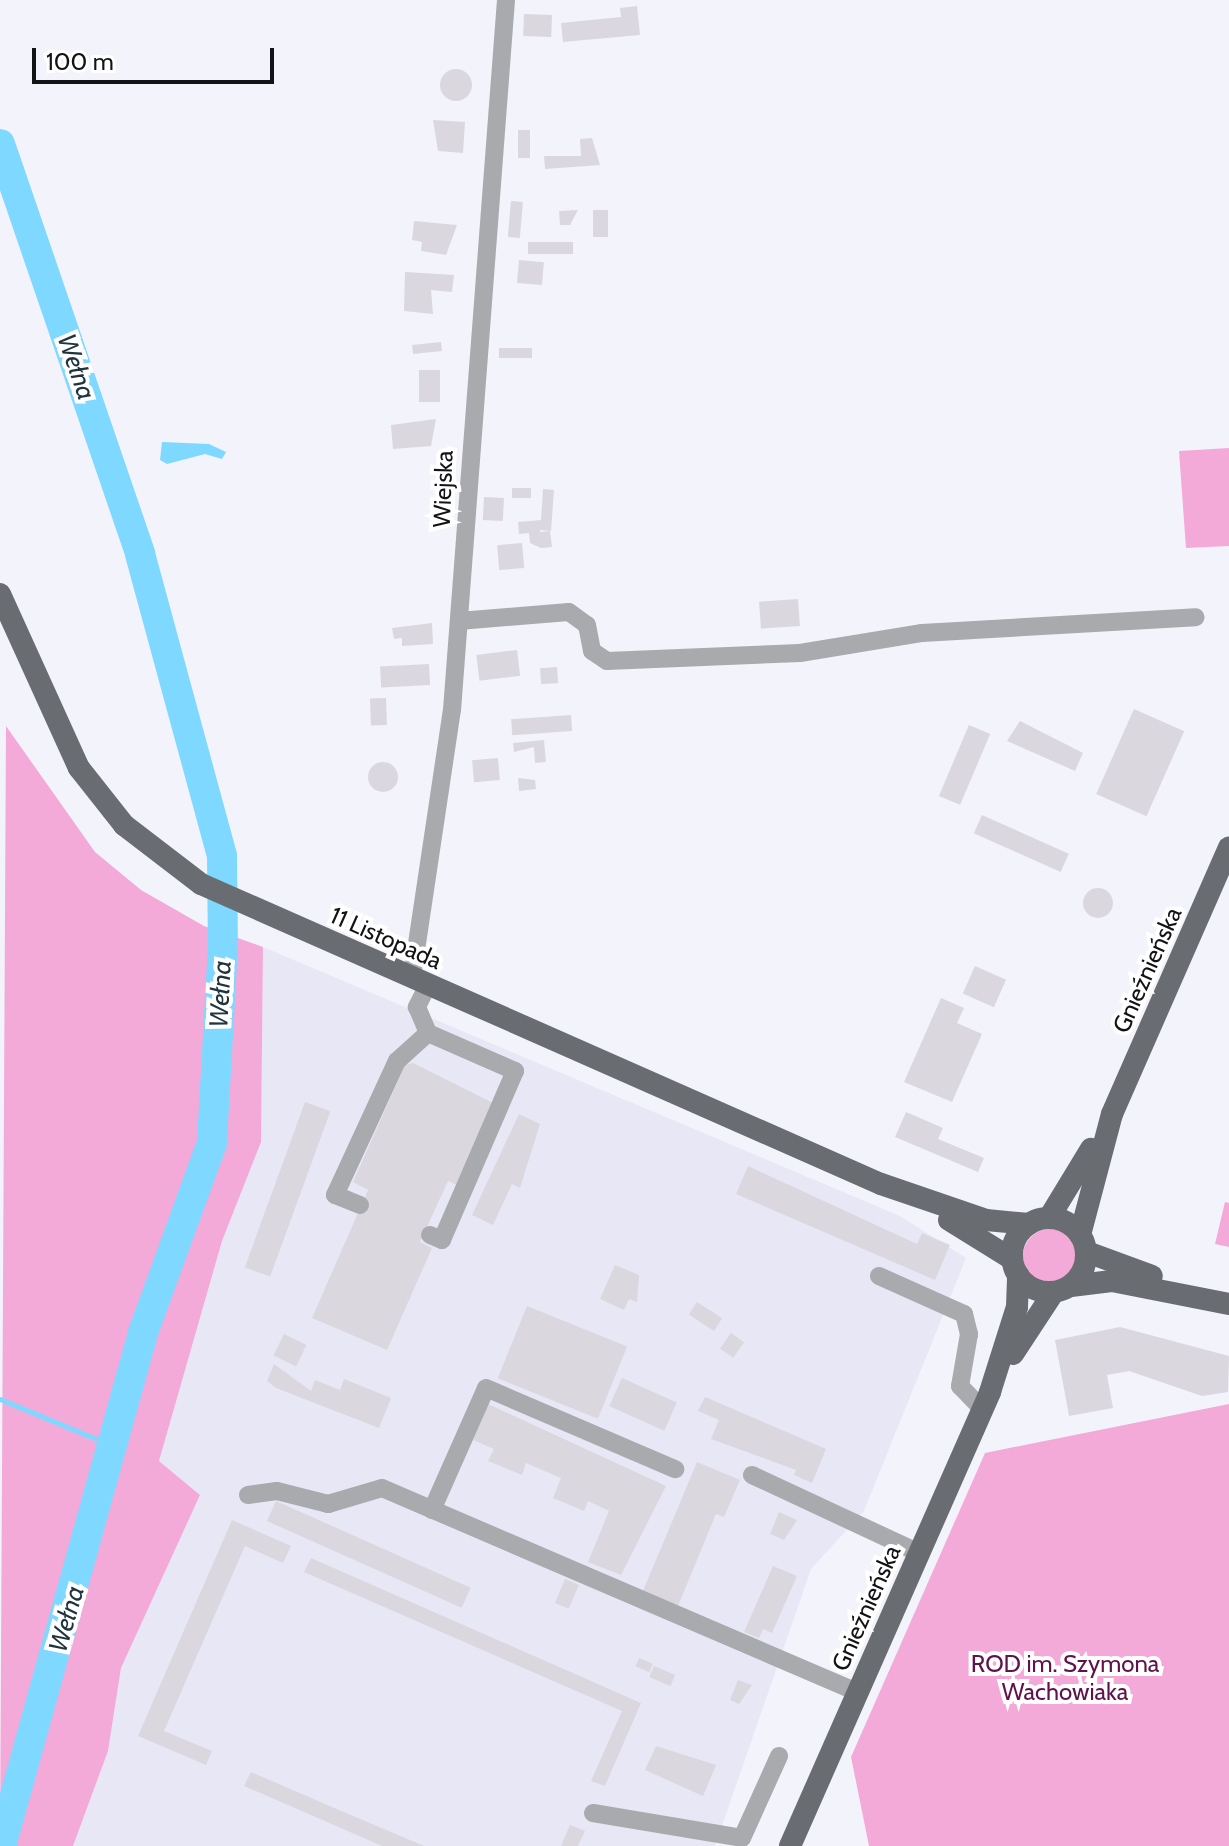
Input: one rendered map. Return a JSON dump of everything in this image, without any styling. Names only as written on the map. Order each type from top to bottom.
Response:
[{"type":"main road","name":"11 Listopada","points":[[0,594],[79,768],[124,825],[201,884],[881,1184],[986,1220],[1039,1221]]},
{"type":"main road","name":"Gnieźnieńska","points":[[790,1846],[986,1400],[1017,1307],[1015,1267],[1039,1221],[1112,1114],[1229,848]]},
{"type":"main road","name":"Gnieźnieńska","points":[[986,1400],[1062,1289],[1083,1244],[1112,1114]]},
{"type":"main road","name":"11 Listopada","points":[[881,1184],[1015,1267],[1062,1289]]},
{"type":"main road","points":[[1039,1221],[1083,1244],[1223,1302]]},
{"type":"main road","points":[[1062,1289],[1112,1281],[1223,1302]]},
{"type":"street","name":"Wiejska","points":[[405,1022],[417,1007],[459,621],[506,0]]},
{"type":"street","points":[[459,621],[569,612],[587,625],[592,651],[607,661],[800,653],[922,633],[1196,617]]},
{"type":"street","points":[[417,1007],[428,1033],[515,1071],[442,1240],[430,1235]]},
{"type":"street","points":[[360,1205],[335,1195],[397,1061],[428,1033]]},
{"type":"street","points":[[879,1276],[964,1314],[969,1334],[960,1386],[986,1400]]},
{"type":"street","points":[[432,1510],[486,1388],[675,1469]]},
{"type":"street","points":[[752,1475],[919,1553]]},
{"type":"street","points":[[248,1495],[277,1491],[328,1504],[382,1488],[857,1692]]},
{"type":"street","points":[[593,1813],[747,1843],[779,1756]]},
{"type":"shaded area","points":[[263,947],[900,1216],[966,1258],[864,1511],[811,1569],[715,1846],[73,1846],[108,1751],[121,1668],[200,1495],[159,1461],[222,1241],[261,1142]]},
{"type":"green space","points":[[1229,448],[1229,546],[1186,548],[1179,451]]},
{"type":"green space","points":[[6,726],[95,852],[141,890],[204,926],[263,947],[261,1142],[222,1241],[159,1461],[200,1495],[121,1668],[108,1751],[73,1846],[0,1846]]},
{"type":"green space","points":[[1225,1202],[1229,1203],[1229,1247],[1215,1244]]},
{"type":"green space","points":[[1050,1229],[1069,1237],[1077,1256],[1069,1275],[1050,1283],[1031,1275],[1023,1256],[1031,1237]]},
{"type":"green space","name":"ROD im. Szymona Wachowiaka","points":[[1229,1404],[1229,1846],[869,1846],[851,1757],[985,1453]]},
{"type":"water","points":[[162,442],[209,444],[226,452],[222,459],[205,454],[167,464],[160,460]]},
{"type":"building","points":[[637,6],[640,35],[563,42],[561,23],[621,17],[620,8]]},
{"type":"building","points":[[524,14],[552,15],[551,37],[523,36]]},
{"type":"building","points":[[456,69],[467,74],[472,85],[467,96],[456,101],[445,96],[440,85],[445,74]]},
{"type":"building","points":[[433,120],[465,122],[463,153],[438,151]]},
{"type":"building","points":[[518,130],[530,130],[530,158],[518,158]]},
{"type":"building","points":[[592,138],[600,165],[545,169],[544,156],[581,156],[580,139]]},
{"type":"building","points":[[511,201],[523,202],[520,238],[508,237]]},
{"type":"building","points":[[578,210],[570,225],[560,225],[559,211]]},
{"type":"building","points":[[593,210],[608,210],[608,237],[593,237]]},
{"type":"building","points":[[414,221],[457,225],[446,255],[421,251],[422,242],[412,240]]},
{"type":"building","points":[[528,242],[573,242],[573,254],[528,254]]},
{"type":"building","points":[[519,260],[544,262],[542,285],[517,283]]},
{"type":"building","points":[[405,272],[454,275],[452,292],[431,290],[433,314],[404,311]]},
{"type":"building","points":[[441,342],[442,351],[413,354],[412,345]]},
{"type":"building","points":[[499,348],[532,348],[532,358],[499,358]]},
{"type":"building","points":[[419,370],[440,370],[440,402],[419,402]]},
{"type":"building","points":[[436,419],[431,446],[393,449],[391,425]]},
{"type":"building","points":[[512,488],[531,488],[531,498],[512,498]]},
{"type":"building","points":[[543,489],[554,490],[551,531],[540,530],[550,531],[552,547],[541,548],[530,543],[529,533],[519,534],[518,522],[541,520]]},
{"type":"building","points":[[484,497],[504,498],[503,521],[483,520]]},
{"type":"building","points":[[522,543],[524,568],[499,570],[497,545]]},
{"type":"building","points":[[798,599],[800,626],[761,629],[759,602]]},
{"type":"building","points":[[432,623],[433,644],[402,646],[402,638],[394,639],[392,628]]},
{"type":"building","points":[[517,650],[520,676],[479,681],[476,655]]},
{"type":"building","points":[[429,664],[430,685],[381,688],[380,667]]},
{"type":"building","points":[[557,667],[558,683],[541,684],[540,668]]},
{"type":"building","points":[[386,698],[387,725],[371,726],[370,699]]},
{"type":"building","points":[[1134,709],[1184,731],[1146,816],[1096,794]]},
{"type":"building","points":[[571,715],[572,731],[512,735],[511,719]]},
{"type":"building","points":[[1020,721],[1083,753],[1075,771],[1007,741]]},
{"type":"building","points":[[969,725],[990,734],[960,805],[939,796]]},
{"type":"building","points":[[544,740],[546,762],[535,763],[534,747],[514,752],[513,743]]},
{"type":"building","points":[[498,758],[500,780],[474,782],[472,760]]},
{"type":"building","points":[[383,762],[394,766],[398,777],[394,788],[383,792],[372,788],[368,777],[372,766]]},
{"type":"building","points":[[518,778],[535,780],[536,789],[519,791]]},
{"type":"building","points":[[982,815],[1069,854],[1061,872],[974,833]]},
{"type":"building","points":[[1098,888],[1109,892],[1113,903],[1109,914],[1098,918],[1087,914],[1083,903],[1087,892]]},
{"type":"building","points":[[975,966],[1006,980],[994,1007],[963,993]]},
{"type":"building","points":[[941,998],[964,1008],[957,1023],[982,1034],[952,1102],[904,1082]]},
{"type":"building","points":[[413,1063],[495,1104],[459,1186],[448,1181],[420,1242],[432,1248],[387,1350],[312,1318],[368,1190],[353,1182],[405,1065]]},
{"type":"building","points":[[305,1102],[330,1111],[270,1277],[245,1267]]},
{"type":"building","points":[[906,1112],[943,1128],[938,1139],[984,1158],[978,1172],[895,1137]]},
{"type":"building","points":[[519,1114],[540,1124],[520,1188],[512,1184],[493,1225],[472,1215]]},
{"type":"building","points":[[748,1166],[917,1244],[922,1233],[950,1245],[935,1280],[736,1194]]},
{"type":"building","points":[[615,1265],[639,1275],[637,1302],[629,1299],[624,1310],[600,1299]]},
{"type":"building","points":[[697,1302],[722,1318],[714,1331],[689,1315]]},
{"type":"building","points":[[527,1306],[627,1346],[598,1419],[498,1378]]},
{"type":"building","points":[[1120,1327],[1229,1356],[1228,1392],[1202,1396],[1129,1371],[1107,1375],[1113,1408],[1069,1416],[1055,1340]]},
{"type":"building","points":[[731,1333],[744,1342],[733,1358],[720,1349]]},
{"type":"building","points":[[284,1334],[306,1345],[296,1367],[273,1356]]},
{"type":"building","points":[[274,1364],[311,1391],[315,1380],[340,1390],[344,1379],[391,1398],[379,1428],[276,1388],[267,1381]]},
{"type":"building","points":[[622,1378],[677,1402],[664,1431],[609,1406]]},
{"type":"building","points":[[705,1397],[826,1449],[812,1483],[794,1475],[796,1470],[711,1439],[719,1420],[698,1411]]},
{"type":"building","points":[[488,1404],[666,1486],[621,1575],[588,1562],[609,1511],[588,1501],[584,1511],[553,1498],[561,1478],[526,1463],[522,1475],[488,1461],[494,1449],[473,1440]]},
{"type":"building","points":[[697,1462],[740,1480],[724,1517],[716,1514],[678,1606],[643,1591]]},
{"type":"building","points":[[276,1501],[471,1588],[462,1608],[267,1521]]},
{"type":"building","points":[[779,1512],[797,1520],[784,1540],[770,1534]]},
{"type":"building","points":[[232,1520],[291,1546],[283,1563],[245,1546],[164,1731],[212,1751],[206,1765],[138,1736]]},
{"type":"building","points":[[311,1558],[641,1703],[605,1786],[591,1781],[622,1711],[304,1572]]},
{"type":"building","points":[[773,1566],[797,1576],[772,1633],[763,1629],[759,1638],[744,1632]]},
{"type":"building","points":[[565,1579],[579,1585],[569,1609],[555,1603]]},
{"type":"building","points":[[639,1658],[653,1664],[649,1672],[635,1666]]},
{"type":"building","points":[[654,1666],[675,1675],[670,1686],[649,1677]]},
{"type":"building","points":[[738,1680],[752,1685],[739,1704],[730,1700]]},
{"type":"building","points":[[656,1746],[716,1765],[703,1796],[645,1770]]},
{"type":"building","points":[[251,1772],[424,1846],[382,1846],[244,1786]]},
{"type":"building","points":[[570,1825],[585,1831],[578,1846],[561,1846]]},
{"type":"waterway","name":"Wełna","points":[[0,144],[140,554],[222,856],[223,945],[212,1143],[143,1333],[1,1846]]},
{"type":"waterway","points":[[0,1399],[116,1447]]}]
